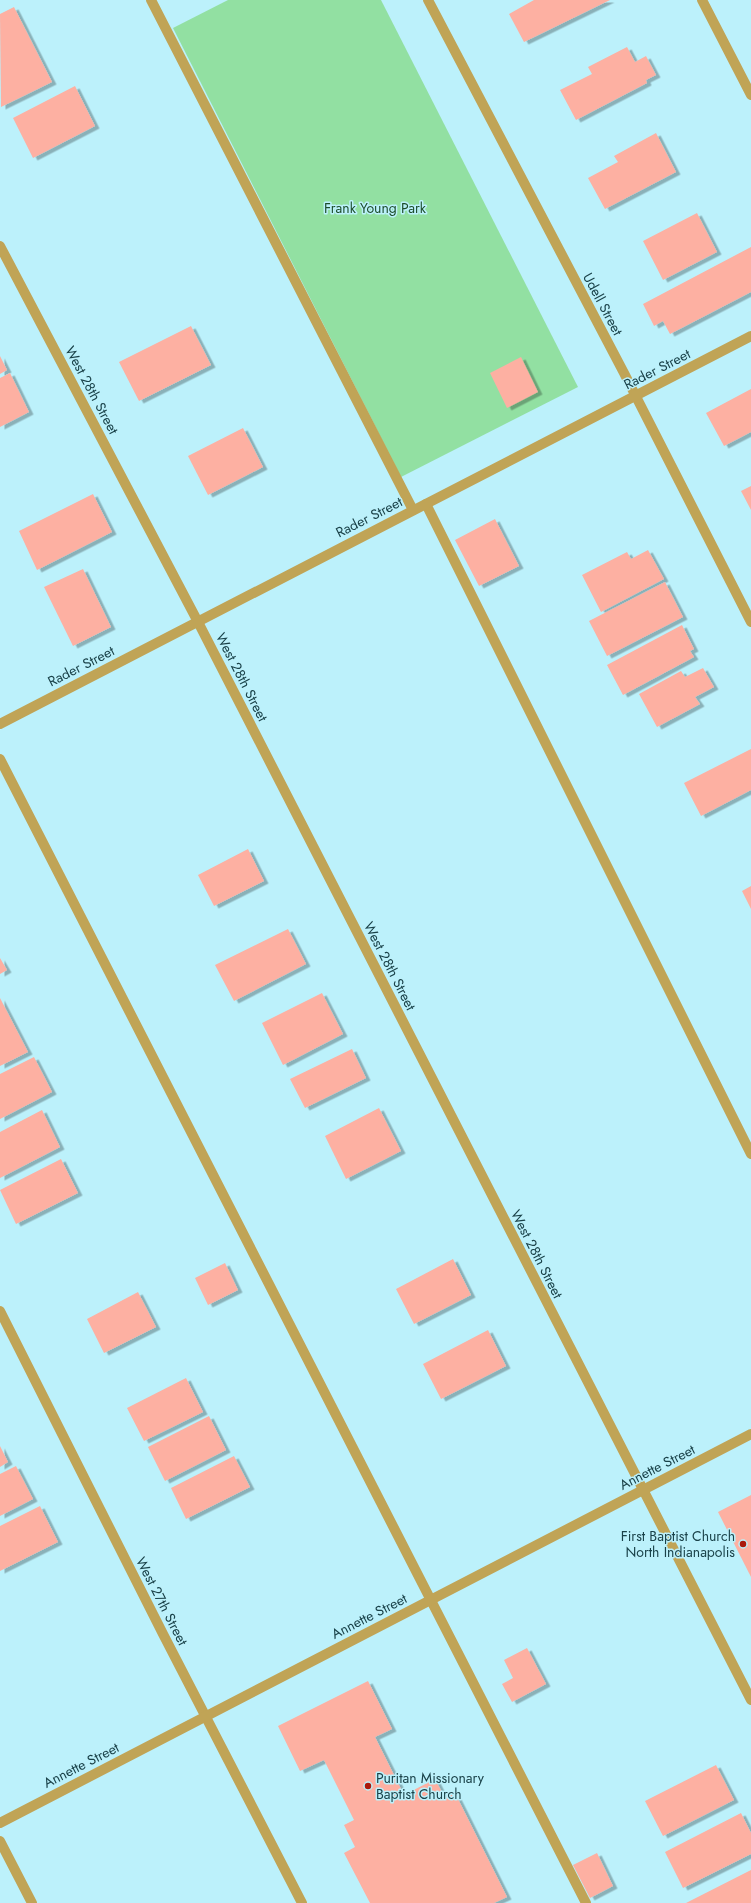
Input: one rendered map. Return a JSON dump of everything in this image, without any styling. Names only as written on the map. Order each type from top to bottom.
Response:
[{"type":"street","points":[[151,0],[413,510]]},
{"type":"street","name":"Udell Street","points":[[428,0],[635,396],[751,622]]},
{"type":"street","points":[[702,0],[751,95]]},
{"type":"street","name":"West 28th Street","points":[[0,246],[198,622],[751,1700]]},
{"type":"street","name":"Rader Street","points":[[0,724],[751,336]]},
{"type":"street","points":[[426,504],[751,1154]]},
{"type":"street","points":[[0,760],[586,1903]]},
{"type":"street","name":"West 27th Street","points":[[0,1311],[163,1634],[302,1903]]},
{"type":"street","name":"Annette Street","points":[[0,1822],[751,1434]]},
{"type":"street","points":[[0,1841],[32,1903]]},
{"type":"green space","name":"Frank Young Park","points":[[228,0],[381,0],[578,387],[401,477],[173,28]]},
{"type":"building","points":[[534,0],[610,0],[524,42],[509,14]]},
{"type":"building","points":[[14,7],[52,82],[1,107],[0,14]]},
{"type":"building","points":[[627,47],[635,62],[646,56],[656,75],[646,80],[647,83],[576,120],[560,90],[592,74],[588,67]]},
{"type":"building","points":[[75,86],[95,126],[33,158],[13,118]]},
{"type":"building","points":[[656,133],[676,172],[605,209],[588,178],[618,162],[614,156]]},
{"type":"building","points":[[697,213],[717,252],[663,280],[643,241]]},
{"type":"building","points":[[751,247],[751,292],[670,334],[663,321],[654,326],[643,304]]},
{"type":"building","points":[[191,326],[211,365],[139,401],[119,362]]},
{"type":"building","points":[[0,356],[7,370],[0,374]]},
{"type":"building","points":[[521,357],[538,392],[507,408],[490,373]]},
{"type":"building","points":[[10,373],[29,412],[0,427],[0,378]]},
{"type":"building","points":[[751,389],[751,432],[724,446],[706,413]]},
{"type":"building","points":[[243,428],[263,467],[208,495],[188,456]]},
{"type":"building","points":[[751,486],[751,510],[741,491]]},
{"type":"building","points":[[93,494],[112,532],[37,570],[19,531]]},
{"type":"building","points":[[495,519],[519,566],[479,586],[455,540]]},
{"type":"building","points":[[648,550],[664,579],[601,612],[582,575],[627,552],[631,559]]},
{"type":"building","points":[[83,569],[111,627],[73,646],[44,587]]},
{"type":"building","points":[[665,582],[683,617],[607,656],[589,621]]},
{"type":"building","points":[[682,625],[694,649],[690,651],[694,657],[623,695],[607,665]]},
{"type":"building","points":[[703,668],[714,687],[695,697],[700,704],[657,727],[639,694],[681,671],[685,677]]},
{"type":"building","points":[[751,749],[751,790],[701,816],[684,783]]},
{"type":"building","points":[[248,849],[264,881],[214,906],[198,875]]},
{"type":"building","points":[[751,886],[751,909],[742,891]]},
{"type":"building","points":[[288,929],[306,964],[234,1001],[215,965]]},
{"type":"building","points":[[0,958],[7,970],[0,974]]},
{"type":"building","points":[[322,993],[343,1034],[283,1065],[262,1023]]},
{"type":"building","points":[[0,998],[28,1052],[0,1066]]},
{"type":"building","points":[[352,1049],[366,1078],[305,1108],[290,1079]]},
{"type":"building","points":[[34,1057],[52,1092],[0,1119],[0,1074]]},
{"type":"building","points":[[379,1108],[401,1151],[346,1179],[325,1136]]},
{"type":"building","points":[[42,1110],[60,1147],[0,1178],[0,1132]]},
{"type":"building","points":[[61,1159],[78,1193],[16,1224],[0,1190]]},
{"type":"building","points":[[453,1259],[471,1295],[414,1324],[396,1289]]},
{"type":"building","points":[[225,1263],[238,1290],[208,1305],[195,1278]]},
{"type":"building","points":[[138,1292],[156,1327],[104,1353],[87,1319]]},
{"type":"building","points":[[488,1330],[506,1366],[441,1399],[423,1364]]},
{"type":"building","points":[[186,1378],[203,1412],[144,1441],[127,1408]]},
{"type":"building","points":[[209,1416],[226,1450],[165,1481],[148,1447]]},
{"type":"building","points":[[0,1446],[8,1462],[0,1467]]},
{"type":"building","points":[[234,1456],[250,1487],[186,1519],[171,1488]]},
{"type":"building","points":[[16,1466],[33,1499],[0,1516],[0,1474]]},
{"type":"building","name":"First Baptist Church North Indianapolis","points":[[751,1495],[751,1577],[718,1512]]},
{"type":"building","points":[[40,1506],[58,1542],[0,1571],[0,1526]]},
{"type":"building","points":[[527,1648],[546,1684],[512,1702],[502,1684],[513,1678],[504,1660]]},
{"type":"building","name":"Puritan Missionary Baptist Church","points":[[368,1681],[392,1729],[375,1737],[404,1795],[435,1779],[445,1798],[455,1793],[507,1897],[494,1903],[370,1903],[344,1853],[355,1847],[344,1825],[354,1820],[324,1760],[300,1771],[278,1726]]},
{"type":"building","points":[[716,1765],[734,1800],[663,1836],[645,1801]]},
{"type":"building","points":[[741,1813],[751,1833],[751,1854],[683,1888],[665,1852]]},
{"type":"building","points":[[597,1853],[613,1886],[590,1898],[573,1865]]},
{"type":"building","points":[[751,1870],[751,1903],[686,1903]]},
{"type":"place","name":"First Baptist Church North Indianapolis","points":[[743,1544]]},
{"type":"place","name":"Puritan Missionary Baptist Church","points":[[368,1786]]}]
